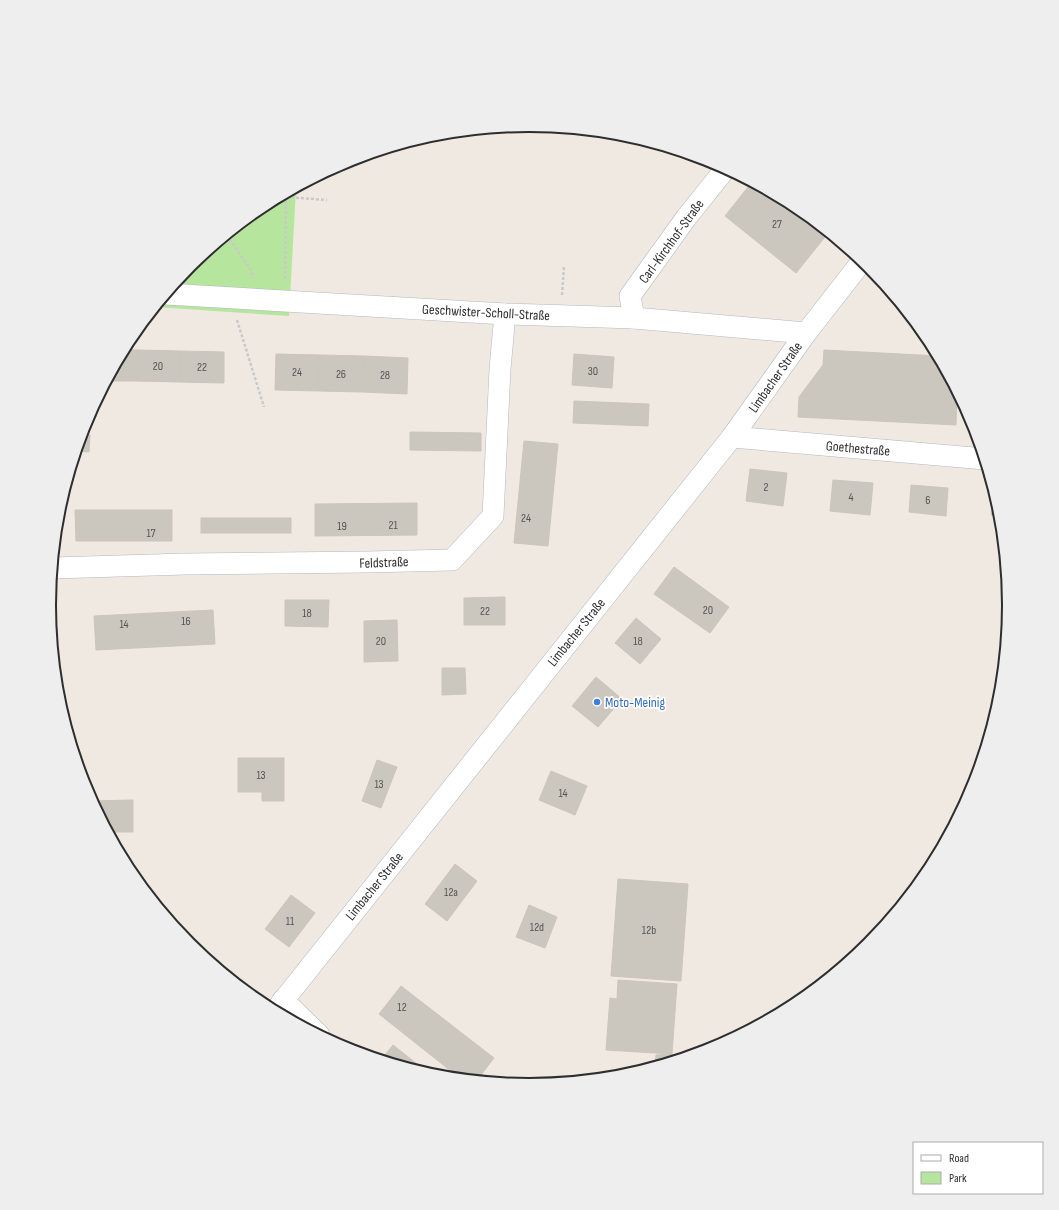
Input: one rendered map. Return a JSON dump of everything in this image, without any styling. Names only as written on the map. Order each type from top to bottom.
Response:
[{"type":"street","name":"Carl-Kirchhof-Straße","points":[[634,318],[630,296],[686,218],[722,173]]},
{"type":"street","name":"Limbacher Straße","points":[[279,1006],[732,437],[806,333],[859,265]]},
{"type":"street","name":"Geschwister-Scholl-Straße","points":[[173,294],[505,314],[634,318],[806,333]]},
{"type":"street","name":"Feldstraße","points":[[58,568],[184,564],[452,560],[493,516],[500,369],[505,314]]},
{"type":"street","name":"Goethestraße","points":[[732,437],[980,459]]},
{"type":"path","points":[[289,197],[328,200]]},
{"type":"path","points":[[285,302],[286,199]]},
{"type":"path","points":[[229,239],[251,270],[257,300]]},
{"type":"path","points":[[560,316],[564,266]]},
{"type":"path","points":[[230,298],[264,407]]},
{"type":"green space","points":[[296,194],[289,316],[162,307],[195,270],[217,249],[266,211]]},
{"type":"building","points":[[749,186],[793,211],[826,236],[796,273],[725,216]]},
{"type":"building","points":[[131,350],[137,350],[136,381],[112,381]]},
{"type":"building","points":[[137,350],[180,351],[180,382],[136,381]]},
{"type":"building","points":[[824,350],[932,356],[940,368],[957,402],[956,425],[798,417],[799,397],[823,365]]},
{"type":"building","points":[[180,351],[224,352],[224,383],[180,382]]},
{"type":"building","points":[[276,354],[320,355],[319,391],[275,390]]},
{"type":"building","points":[[574,354],[614,357],[612,388],[572,385]]},
{"type":"building","points":[[320,355],[364,356],[363,392],[319,391]]},
{"type":"building","points":[[364,356],[408,358],[407,394],[363,392]]},
{"type":"building","points":[[574,401],[649,404],[648,426],[573,423]]},
{"type":"building","points":[[410,432],[481,433],[481,451],[410,450]]},
{"type":"building","points":[[88,435],[90,435],[89,452],[82,451]]},
{"type":"building","points":[[524,441],[558,444],[548,546],[514,543]]},
{"type":"building","points":[[750,469],[787,473],[783,506],[746,501]]},
{"type":"building","points":[[833,480],[873,483],[870,515],[830,511]]},
{"type":"building","points":[[911,485],[948,488],[946,516],[909,512]]},
{"type":"building","points":[[417,503],[417,535],[315,536],[315,504]]},
{"type":"building","points":[[992,505],[994,515],[991,515]]},
{"type":"building","points":[[75,510],[172,510],[172,541],[76,541]]},
{"type":"building","points":[[201,518],[291,518],[291,533],[201,533]]},
{"type":"building","points":[[674,567],[729,607],[710,633],[654,594]]},
{"type":"building","points":[[505,597],[505,625],[464,625],[464,598]]},
{"type":"building","points":[[285,600],[329,600],[328,627],[285,626]]},
{"type":"building","points":[[213,610],[215,644],[96,650],[94,616]]},
{"type":"building","points":[[636,618],[661,639],[640,664],[615,643]]},
{"type":"building","points":[[397,620],[398,661],[364,662],[364,621]]},
{"type":"building","points":[[442,668],[465,668],[466,694],[442,695]]},
{"type":"building","points":[[596,677],[622,699],[598,727],[572,706]]},
{"type":"building","points":[[238,758],[284,758],[284,801],[262,801],[262,792],[238,792]]},
{"type":"building","points":[[377,760],[397,767],[381,808],[362,801]]},
{"type":"building","points":[[551,771],[587,786],[575,815],[539,800]]},
{"type":"building","points":[[133,800],[133,832],[114,832],[99,801]]},
{"type":"building","points":[[455,864],[477,881],[447,921],[425,904]]},
{"type":"building","points":[[618,879],[688,884],[681,981],[611,976]]},
{"type":"building","points":[[291,895],[315,913],[289,947],[265,929]]},
{"type":"building","points":[[529,905],[557,917],[545,948],[516,937]]},
{"type":"building","points":[[618,980],[677,984],[672,1054],[606,1050],[610,998],[617,999]]},
{"type":"building","points":[[401,986],[494,1058],[481,1075],[451,1071],[379,1014]]},
{"type":"building","points":[[393,1045],[417,1064],[407,1062],[385,1055]]},
{"type":"building","points":[[672,1054],[672,1056],[656,1061],[656,1055]]},
{"type":"place","name":"Moto-Meinig","points":[[597,702]]}]
